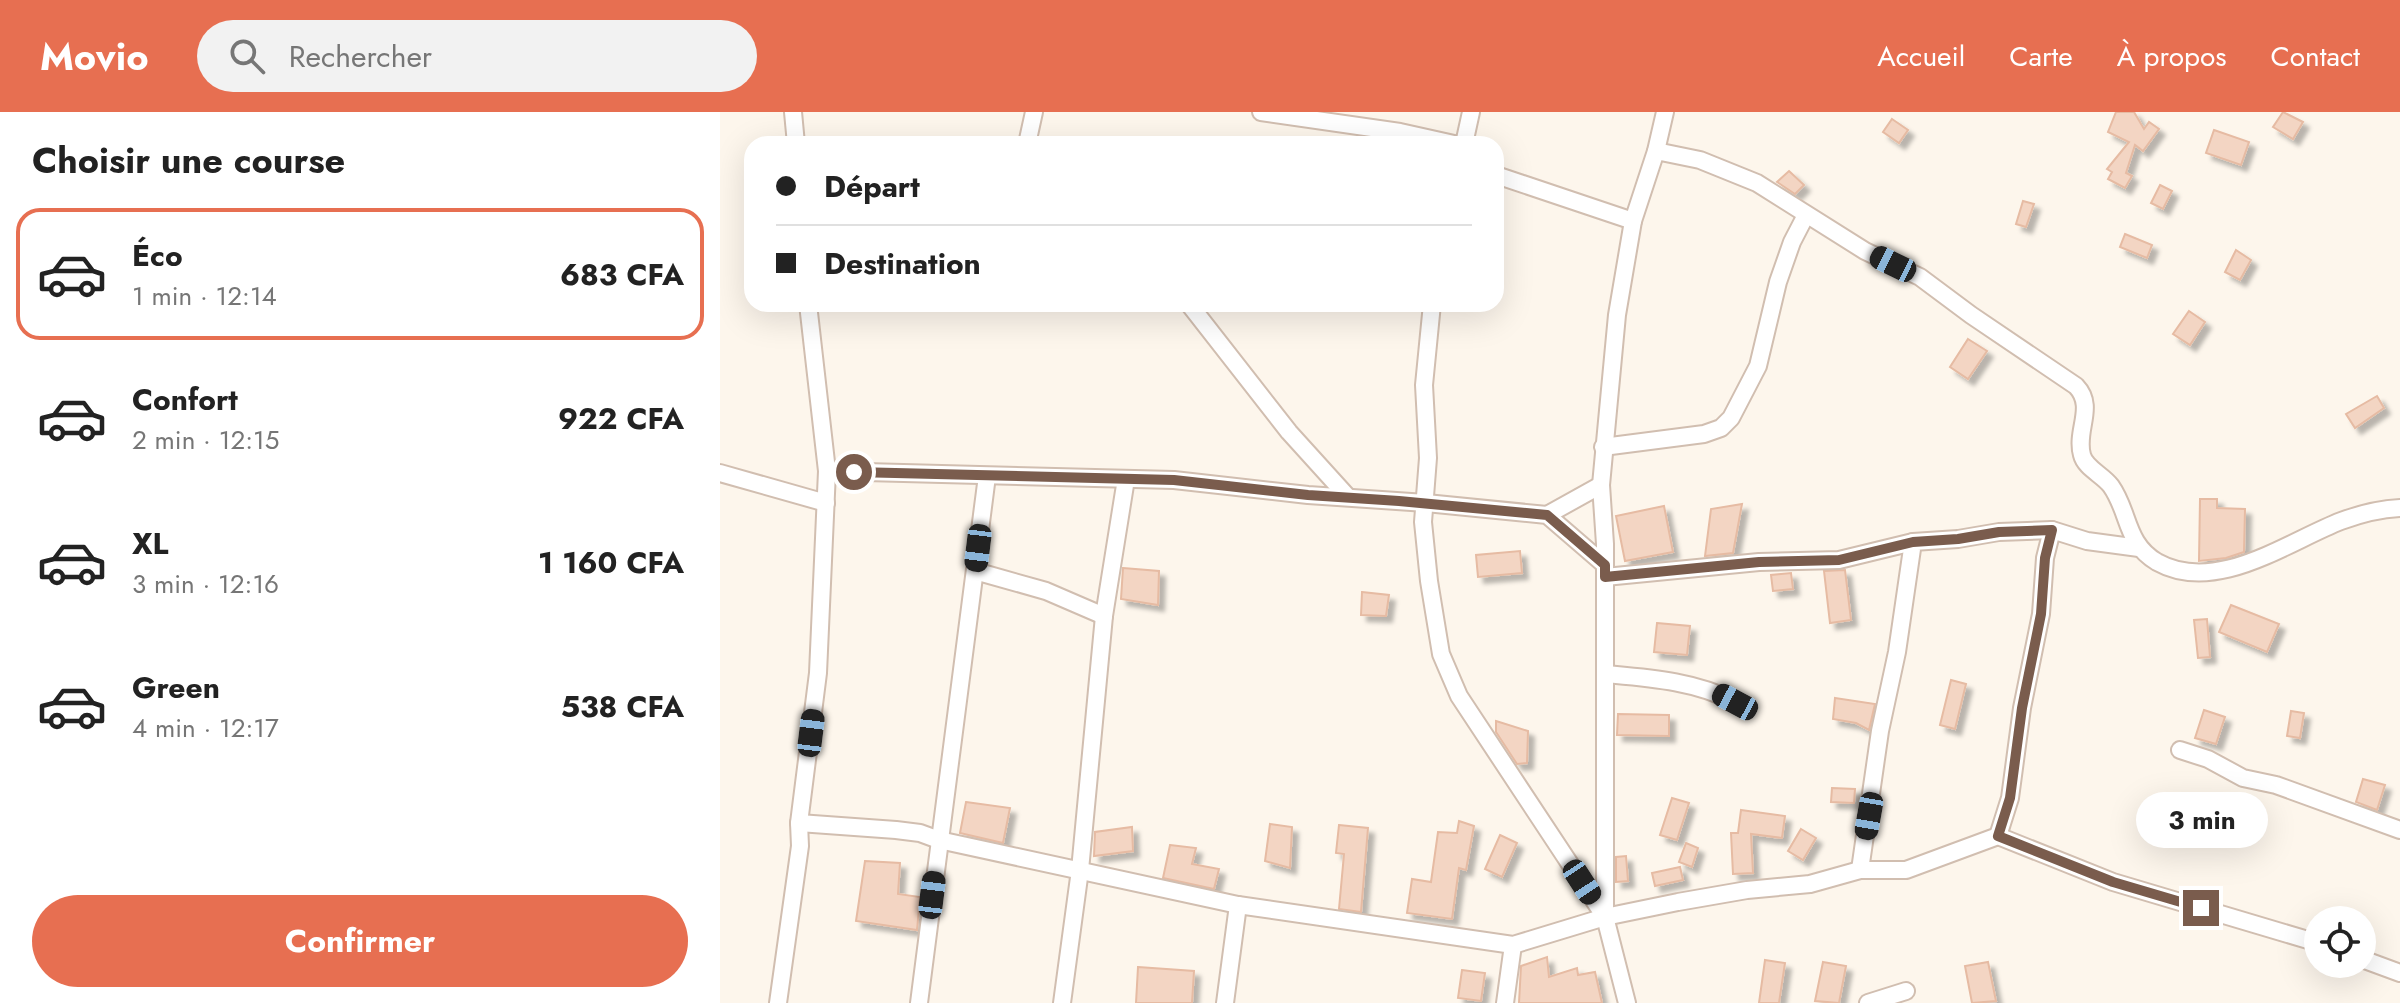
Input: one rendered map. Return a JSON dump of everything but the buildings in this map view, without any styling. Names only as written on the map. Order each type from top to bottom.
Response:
[{"type":"street","points":[[793,112],[797,136]]},
{"type":"street","points":[[1029,136],[1034,112]]},
{"type":"street","points":[[1261,112],[1418,136]]},
{"type":"street","points":[[1466,136],[1471,112]]},
{"type":"street","points":[[1627,1003],[1605,917],[1605,571],[1601,485],[1617,315],[1633,221],[1665,112]]},
{"type":"street","points":[[1656,151],[1700,160],[1757,183],[1865,251],[1920,277],[2076,386],[2086,401],[2081,446],[2083,459],[2112,488],[2139,548],[2154,560],[2188,572],[2205,572],[2247,563],[2360,514],[2400,508]]},
{"type":"street","points":[[1504,178],[1633,221]]},
{"type":"street","points":[[1603,447],[1704,434],[1721,428],[1731,418],[1758,366],[1778,282],[1792,242],[1806,215]]},
{"type":"street","points":[[778,1003],[800,846],[799,823],[818,673],[826,503],[827,471],[809,312]]},
{"type":"street","points":[[1195,312],[1289,432],[1347,496]]},
{"type":"street","points":[[1431,312],[1424,385],[1428,458],[1423,522],[1441,654],[1459,696],[1605,917]]},
{"type":"street","points":[[827,471],[1207,483],[1308,495],[1547,515],[1601,485]]},
{"type":"street","points":[[720,473],[826,503]]},
{"type":"street","points":[[919,1003],[987,476]]},
{"type":"street","points":[[1062,1003],[1080,870],[1104,616],[1126,479]]},
{"type":"street","points":[[1547,515],[1605,571],[1839,560],[1913,542],[1999,532],[2052,530],[2087,541],[2139,548]]},
{"type":"street","points":[[1998,836],[2010,798],[2022,708],[2041,614],[2045,558],[2052,530]]},
{"type":"street","points":[[1860,870],[1880,731],[1899,638],[1913,542]]},
{"type":"street","points":[[975,571],[1046,591],[1104,616]]},
{"type":"street","points":[[1605,674],[1656,678],[1718,693],[1735,702]]},
{"type":"street","points":[[2180,750],[2208,759],[2243,778],[2276,785],[2400,830]]},
{"type":"street","points":[[799,823],[920,833],[939,840],[1238,905],[1513,945],[1605,917],[1747,890],[1810,884],[1860,870],[1906,870],[1998,836],[2113,882],[2304,939]]},
{"type":"street","points":[[1225,1003],[1238,905]]},
{"type":"street","points":[[1505,1003],[1513,945]]},
{"type":"street","points":[[2376,964],[2400,973]]},
{"type":"street","points":[[1868,1003],[1906,991]]},
{"type":"route","points":[[854,472],[1174,480],[1308,495],[1547,515],[1605,565],[1605,577],[1759,562],[1839,560],[1913,542],[1999,532],[2052,530],[2045,558],[2041,614],[2022,708],[2010,798],[1998,836],[2113,882],[2201,908]]}]
